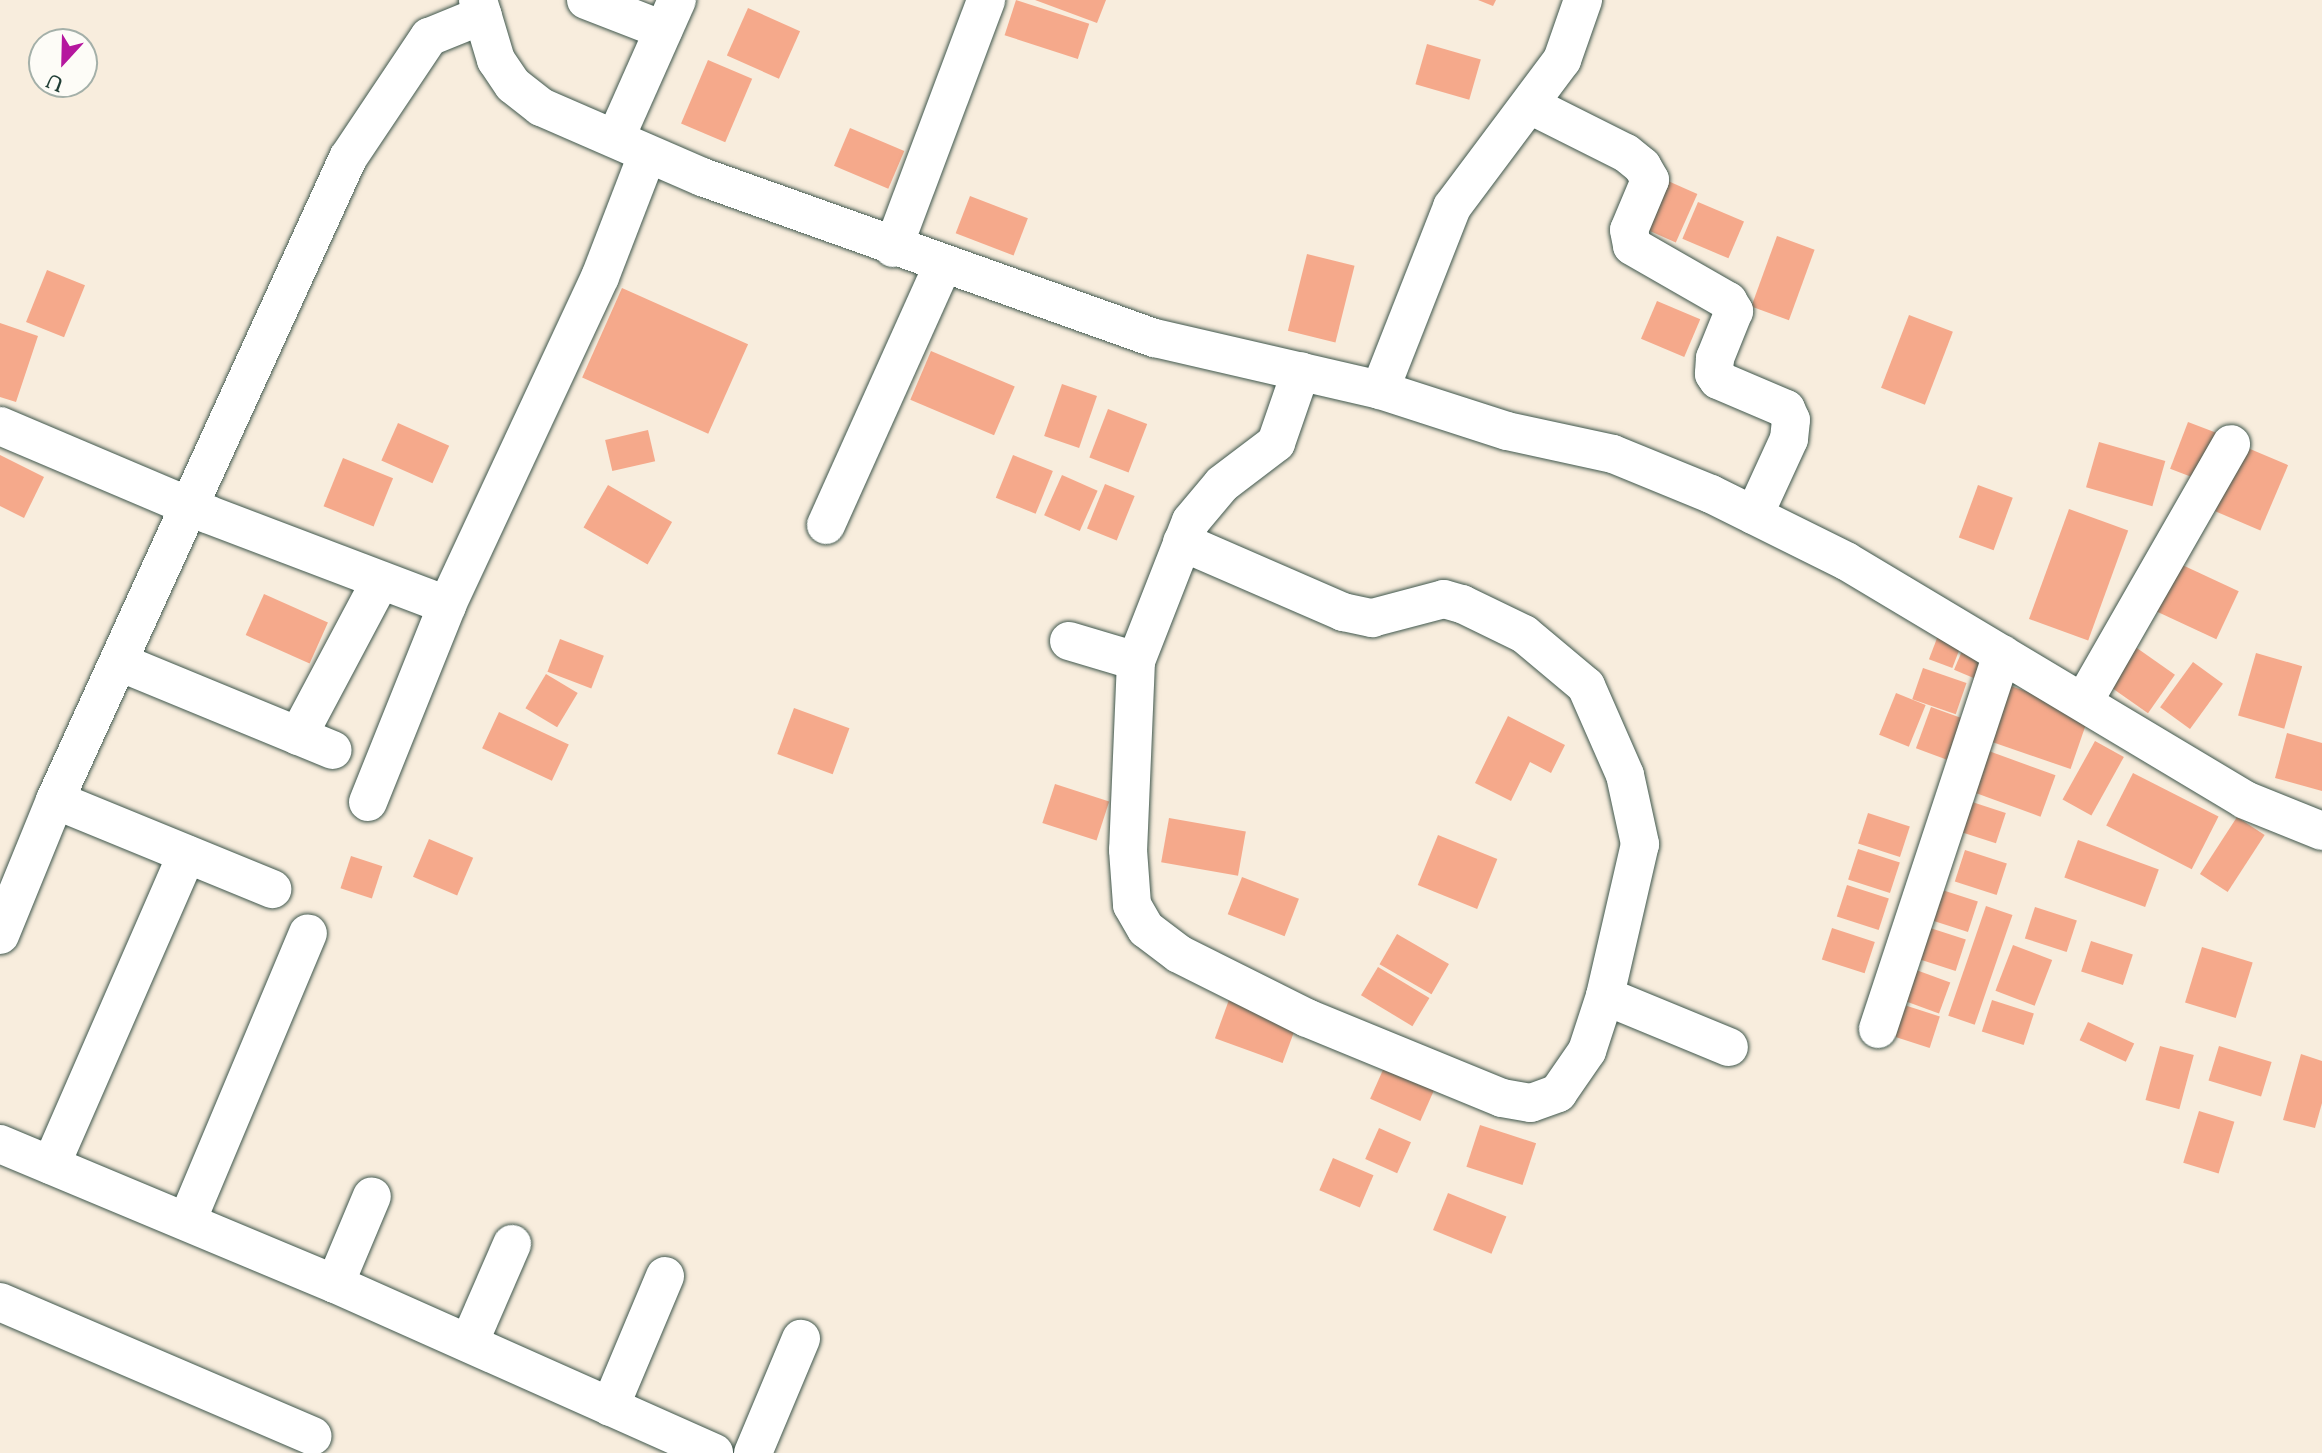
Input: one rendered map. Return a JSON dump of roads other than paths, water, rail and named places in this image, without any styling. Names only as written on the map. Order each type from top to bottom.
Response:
[{"type":"street","points":[[368,803],[447,605],[600,277],[631,146],[670,15],[586,0]]},
{"type":"street","points":[[892,248],[986,0]]},
{"type":"street","points":[[1380,390],[1452,207],[1562,60],[1583,0]]},
{"type":"street","points":[[0,935],[55,800],[348,158],[429,37],[480,7],[496,60],[513,85],[541,107],[631,146],[892,248],[1155,338],[1380,390],[1507,430],[1613,454],[1754,515],[1846,561],[2084,701],[2092,712],[2245,800],[2322,831]]},
{"type":"street","points":[[1530,105],[1626,153],[1642,166],[1650,180],[1629,230],[1632,246],[1728,301],[1734,311],[1715,358],[1716,378],[1786,409],[1791,420],[1789,439],[1754,515]]},
{"type":"street","points":[[826,525],[943,265]]},
{"type":"street","points":[[1182,542],[1343,612],[1372,618],[1444,599],[1462,604],[1524,634],[1586,686],[1625,775],[1640,844],[1605,996],[1587,1051],[1558,1093],[1531,1103],[1502,1098],[1275,1004],[1179,954],[1146,929],[1132,905],[1128,850],[1136,661],[1182,542],[1201,505],[1276,443],[1301,371]]},
{"type":"street","points":[[0,426],[188,506],[447,605]]},
{"type":"street","points":[[2084,701],[2231,444]]},
{"type":"street","points":[[298,736],[375,591]]},
{"type":"street","points":[[1069,640],[1136,661]]},
{"type":"street","points":[[1878,1029],[2002,654]]},
{"type":"street","points":[[119,662],[332,750]]},
{"type":"street","points":[[55,800],[272,889]]},
{"type":"street","points":[[51,1165],[187,854]]},
{"type":"street","points":[[187,1221],[309,933]]},
{"type":"street","points":[[1605,996],[1729,1047]]},
{"type":"street","points":[[0,1144],[335,1284],[714,1453]]},
{"type":"street","points":[[335,1284],[372,1196]]},
{"type":"street","points":[[469,1343],[512,1244]]},
{"type":"street","points":[[610,1407],[665,1276]]},
{"type":"street","points":[[0,1302],[313,1436]]},
{"type":"street","points":[[753,1453],[801,1339]]}]
